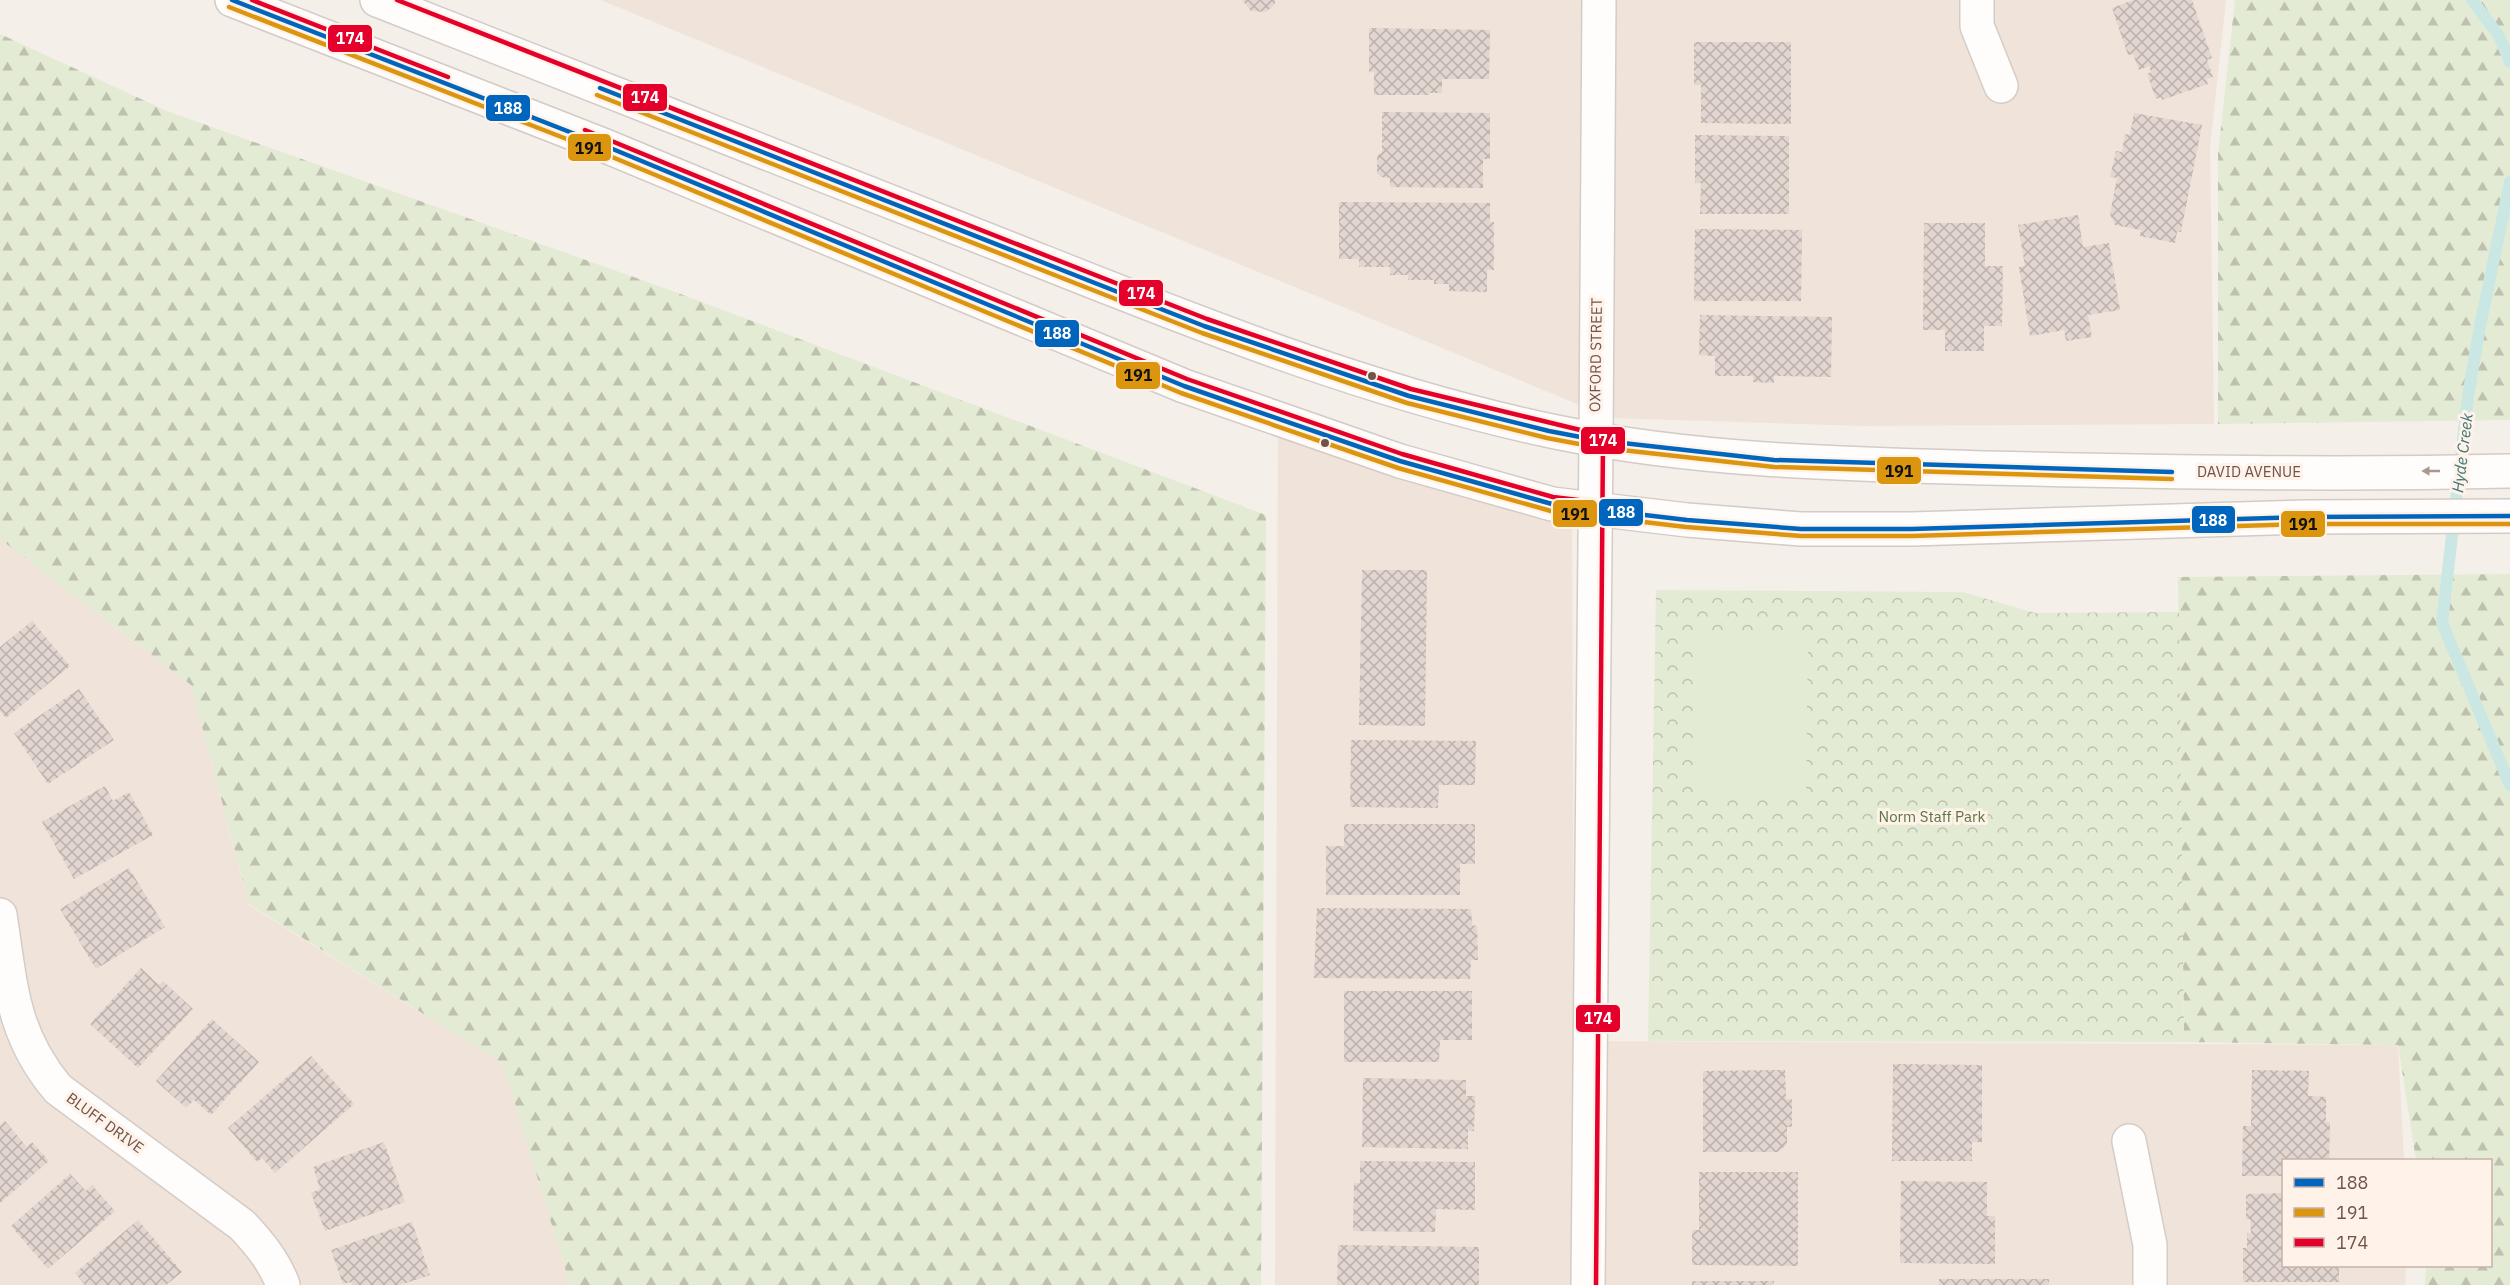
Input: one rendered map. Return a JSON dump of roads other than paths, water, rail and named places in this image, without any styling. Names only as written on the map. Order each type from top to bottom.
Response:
[{"type":"main road","points":[[232,0],[603,145],[1184,386],[1400,461],[1552,504],[1687,520],[1801,530],[1912,530],[2160,520],[2306,517],[2510,516]]},
{"type":"main road","name":"DAVID AVENUE","points":[[377,0],[1204,326],[1409,396],[1549,431],[1596,440],[1774,460],[2159,472],[2510,471]]},
{"type":"main road","name":"OXFORD STREET","points":[[1588,1285],[1599,0]]},
{"type":"main road","points":[[1977,0],[1977,26],[2001,86]]},
{"type":"main road","name":"BLUFF DRIVE","points":[[0,915],[12,997],[29,1047],[41,1068],[58,1089],[242,1224],[266,1252],[277,1269],[283,1285]]},
{"type":"main road","points":[[2129,1141],[2150,1245],[2150,1285]]},
{"type":"waterway","name":"Hyde Creek","points":[[2472,0],[2499,36],[2510,62]]},
{"type":"waterway","name":"Hyde Creek","points":[[2510,182],[2468,396],[2442,623],[2510,785]]},
{"type":"park label","name":"Norm Staff Park","points":[[1932,817]]}]
